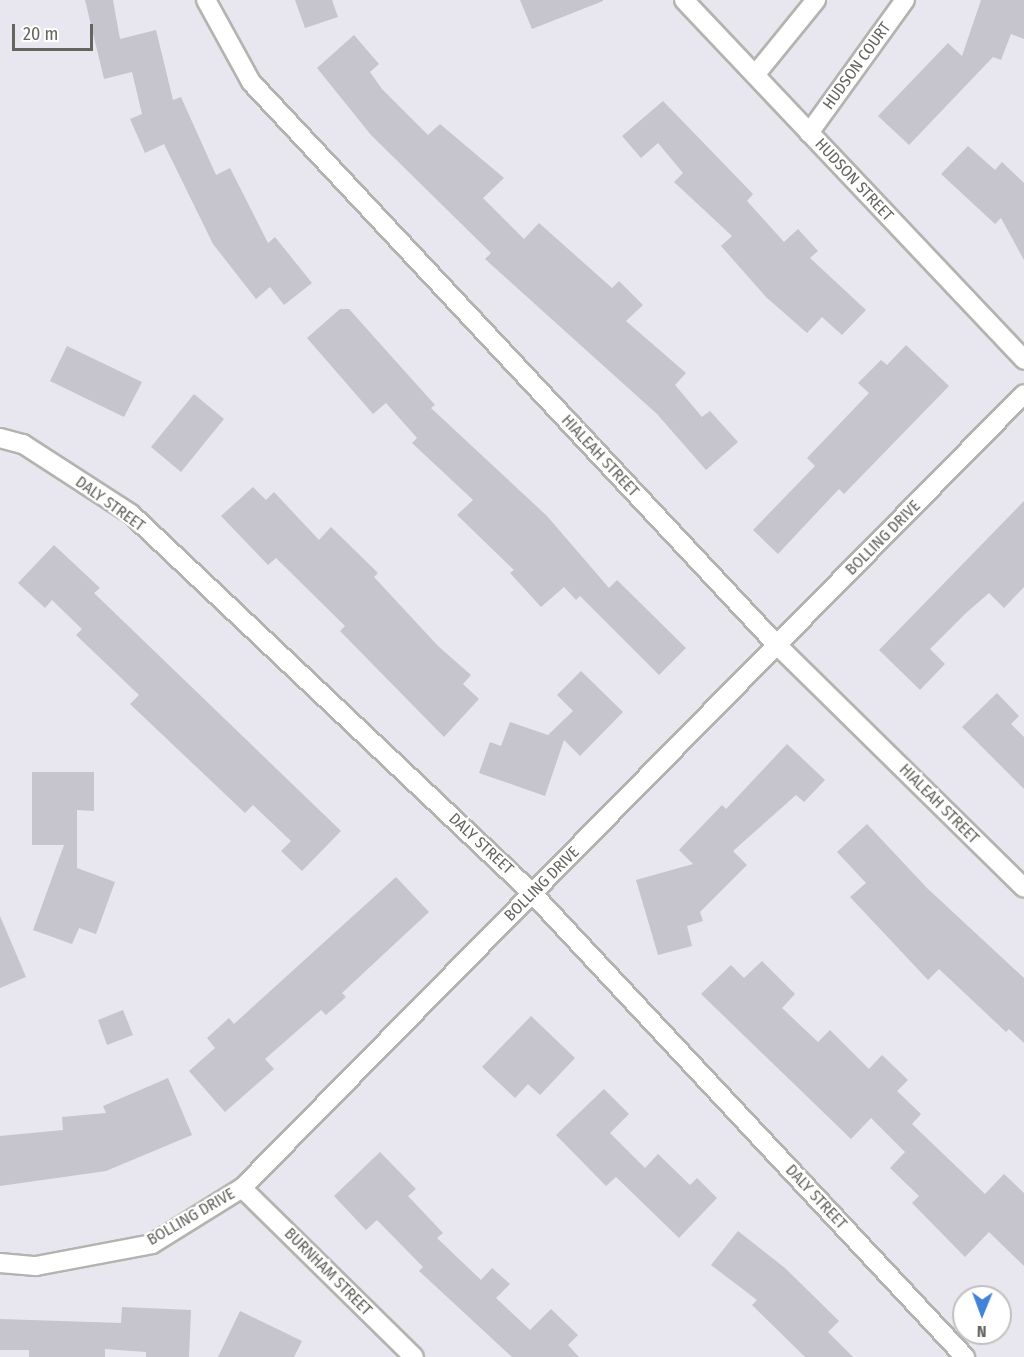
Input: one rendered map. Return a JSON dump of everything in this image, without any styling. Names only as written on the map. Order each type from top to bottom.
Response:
[{"type":"street","name":"HIALEAH STREET","points":[[206,0],[251,82],[777,645],[1024,888]]},
{"type":"street","name":"HUDSON STREET","points":[[684,0],[1024,360]]},
{"type":"street","points":[[755,75],[816,0]]},
{"type":"street","name":"HUDSON COURT","points":[[809,133],[905,0]]},
{"type":"street","name":"BOLLING DRIVE","points":[[0,1263],[36,1266],[152,1244],[242,1188],[1024,394]]},
{"type":"street","name":"DALY STREET","points":[[0,438],[23,444],[131,514],[532,893],[965,1357]]},
{"type":"street","name":"BURNHAM STREET","points":[[242,1188],[414,1357]]},
{"type":"building","points":[[85,0],[113,0],[120,39],[156,30],[173,100],[181,97],[216,175],[230,168],[268,243],[275,237],[312,283],[284,305],[270,287],[256,299],[213,244],[164,144],[145,153],[130,119],[142,114],[132,72],[104,79]]},
{"type":"building","points":[[295,0],[332,0],[338,17],[305,28]]},
{"type":"building","points":[[520,0],[603,0],[603,1],[532,29]]},
{"type":"building","points":[[981,0],[1024,0],[1024,39],[1011,34],[1001,60],[993,57],[909,145],[878,116],[948,43],[962,56]]},
{"type":"building","points":[[354,35],[379,64],[370,72],[382,89],[428,135],[440,124],[504,178],[483,198],[524,239],[539,223],[612,288],[619,281],[643,305],[626,321],[686,373],[675,385],[702,417],[710,411],[738,442],[706,470],[657,414],[485,259],[491,253],[371,135],[317,68]]},
{"type":"building","points":[[663,101],[753,194],[747,201],[784,242],[798,229],[818,251],[810,258],[866,310],[842,335],[822,317],[807,333],[766,297],[721,246],[732,236],[674,182],[683,173],[658,143],[641,158],[622,136]]},
{"type":"building","points":[[968,146],[995,170],[1002,162],[1024,183],[1024,260],[1001,218],[995,224],[941,174]]},
{"type":"building","points":[[340,309],[349,309],[435,405],[431,408],[547,516],[609,588],[617,580],[686,648],[659,675],[580,596],[576,600],[564,587],[541,607],[510,573],[514,570],[457,515],[473,500],[412,443],[417,438],[386,403],[373,414],[307,338]]},
{"type":"building","points":[[906,345],[949,386],[844,494],[839,489],[778,554],[753,530],[815,466],[807,458],[869,393],[858,383],[881,360],[887,365]]},
{"type":"building","points":[[67,346],[142,382],[124,417],[50,381]]},
{"type":"building","points":[[194,394],[224,419],[181,472],[151,447]]},
{"type":"building","points":[[253,487],[266,500],[274,492],[319,540],[331,527],[378,573],[374,577],[438,646],[471,675],[463,684],[479,699],[444,737],[340,631],[345,626],[276,558],[268,565],[221,516]]},
{"type":"building","points":[[1024,501],[1024,587],[1004,608],[989,593],[966,613],[930,649],[945,664],[920,690],[879,650]]},
{"type":"building","points":[[54,545],[100,588],[94,593],[341,831],[302,871],[281,851],[291,841],[253,805],[245,813],[130,704],[139,695],[76,635],[82,629],[52,600],[45,608],[18,583]]},
{"type":"building","points":[[581,671],[623,712],[580,756],[564,740],[545,796],[479,773],[490,742],[501,746],[510,722],[548,735],[573,711],[557,695]]},
{"type":"building","points":[[997,693],[1019,716],[1011,724],[1024,737],[1024,789],[962,727]]},
{"type":"building","points":[[787,744],[825,780],[804,802],[796,795],[733,851],[747,865],[700,912],[703,921],[687,926],[692,946],[658,955],[636,880],[693,864],[679,850],[722,805],[726,809]]},
{"type":"building","points":[[32,772],[94,772],[94,811],[77,810],[77,868],[115,882],[96,934],[79,928],[72,944],[33,930],[64,845],[32,845]]},
{"type":"building","points":[[867,824],[927,888],[1024,978],[1024,1043],[1009,1029],[1006,1032],[939,969],[928,980],[850,897],[866,883],[837,852]]},
{"type":"building","points":[[396,877],[429,912],[342,993],[346,997],[326,1015],[321,1010],[265,1059],[274,1069],[225,1112],[189,1071],[215,1048],[207,1038],[229,1018],[234,1024]]},
{"type":"building","points":[[0,916],[26,977],[0,988]]},
{"type":"building","points":[[762,961],[795,994],[782,1008],[818,1042],[830,1030],[869,1069],[882,1055],[908,1080],[897,1091],[921,1114],[912,1124],[985,1194],[1004,1174],[1024,1193],[1024,1266],[989,1232],[965,1257],[912,1203],[919,1196],[890,1168],[905,1152],[871,1118],[851,1139],[701,994],[731,965],[744,978]]},
{"type":"building","points":[[123,1010],[133,1035],[107,1045],[98,1020]]},
{"type":"building","points":[[531,1016],[575,1058],[540,1095],[528,1084],[515,1098],[482,1067]]},
{"type":"building","points":[[168,1078],[192,1135],[106,1171],[0,1186],[0,1136],[63,1130],[62,1117],[106,1113],[103,1106]]},
{"type":"building","points":[[604,1089],[629,1114],[610,1133],[645,1168],[658,1154],[690,1185],[697,1178],[717,1198],[679,1238],[616,1177],[606,1186],[556,1135]]},
{"type":"building","points":[[380,1152],[416,1189],[408,1196],[443,1233],[437,1238],[481,1280],[492,1268],[510,1284],[496,1298],[530,1330],[551,1309],[578,1335],[568,1345],[579,1357],[512,1357],[419,1271],[423,1267],[377,1220],[366,1230],[334,1196]]},
{"type":"building","points":[[738,1231],[785,1268],[839,1321],[828,1332],[853,1357],[805,1357],[752,1305],[757,1300],[711,1265]]},
{"type":"building","points":[[122,1307],[191,1310],[189,1357],[146,1357],[146,1352],[105,1349],[105,1357],[29,1357],[29,1350],[0,1350],[0,1319],[121,1323]]},
{"type":"building","points":[[240,1311],[302,1341],[294,1357],[218,1357]]}]
